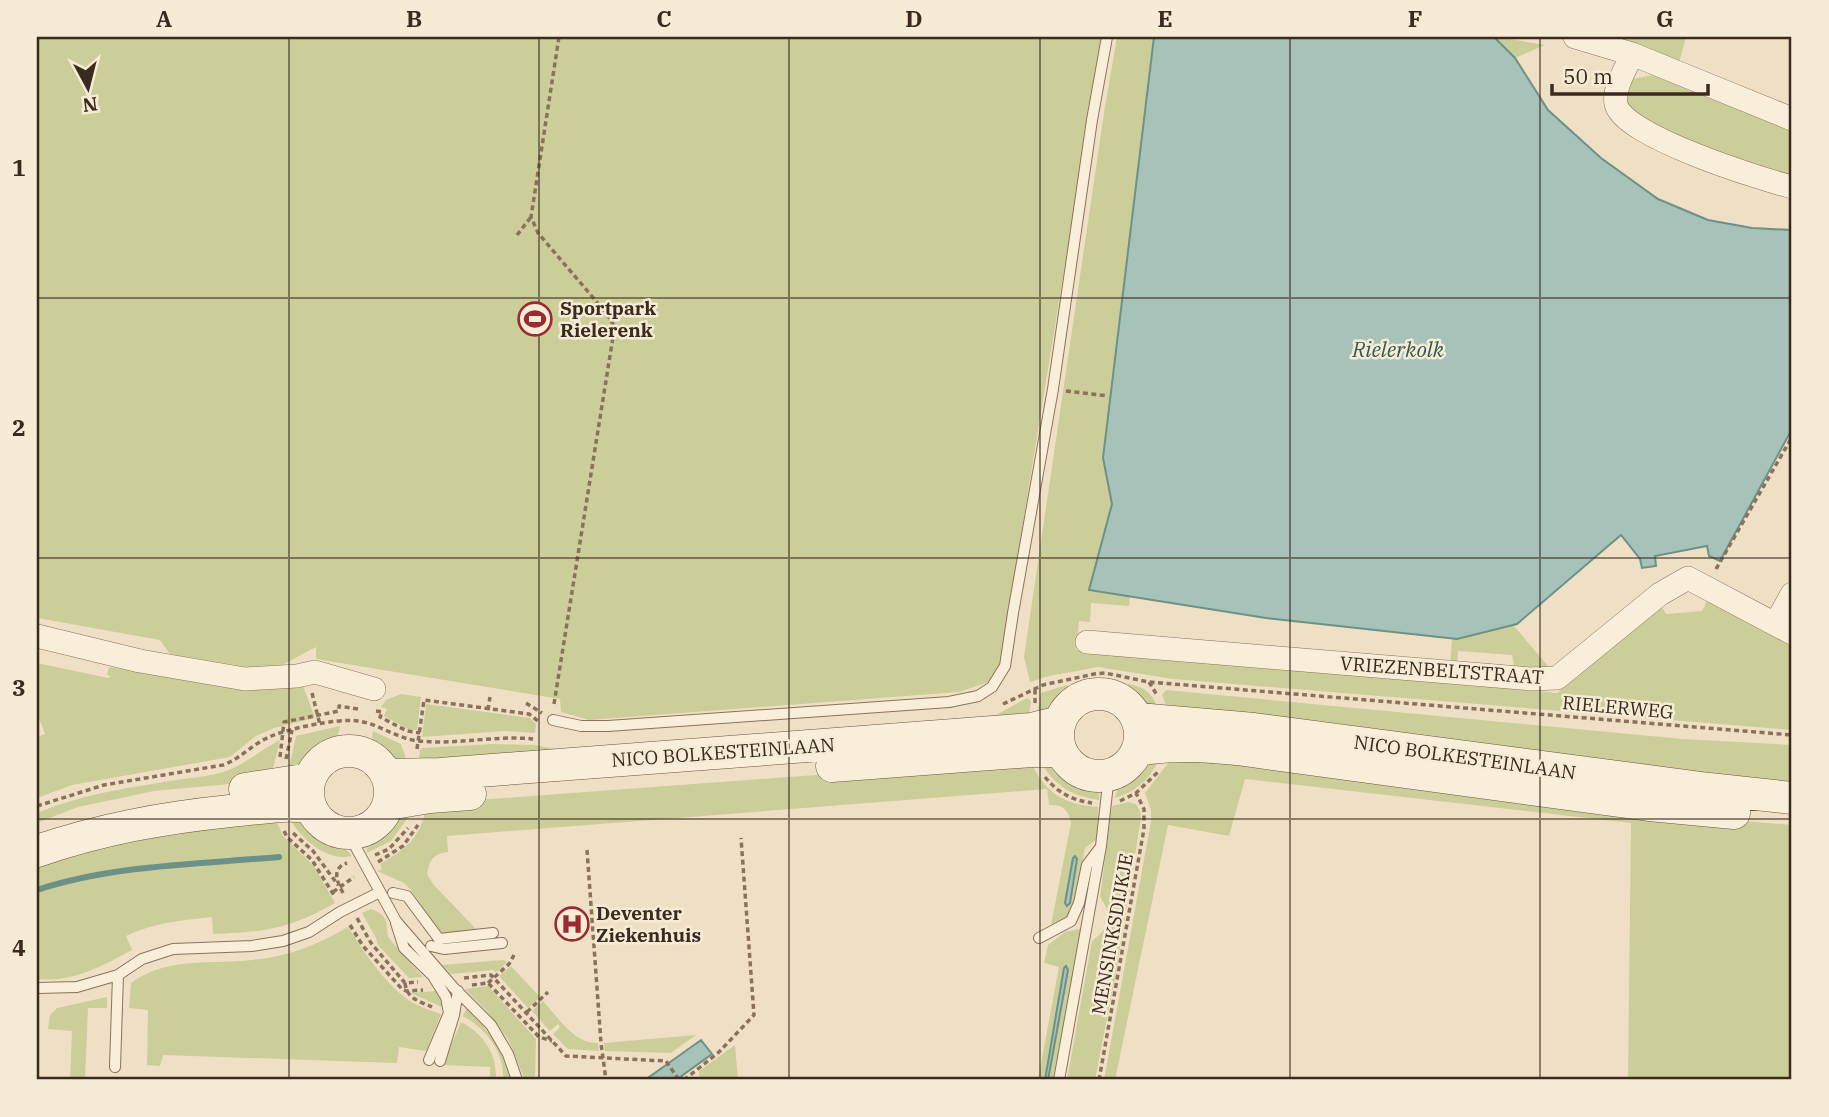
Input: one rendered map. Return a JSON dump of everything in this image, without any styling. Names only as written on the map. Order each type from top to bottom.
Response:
[{"type":"street","points":[[1575,37],[1632,54],[1792,119]]},
{"type":"street","points":[[1632,54],[1616,93],[1616,107],[1624,119],[1646,134],[1756,178],[1792,187]]},
{"type":"street","name":"VRIEZENBELTSTRAAT","points":[[1087,642],[1531,679],[1557,678],[1660,594],[1688,578],[1784,628]]},
{"type":"street","points":[[1784,628],[1792,594]]},
{"type":"street","points":[[37,636],[139,661],[245,679],[297,676],[315,672],[373,700]]},
{"type":"street","points":[[1097,694],[1122,700],[1138,719],[1138,750],[1126,766],[1109,775],[1097,776],[1076,769],[1061,737],[1074,702],[1097,694]]},
{"type":"street","name":"NICO BOLKESTEINLAAN","points":[[1138,719],[1254,729],[1792,798]]},
{"type":"street","name":"NICO BOLKESTEINLAAN","points":[[387,789],[430,797],[1032,751],[1061,737]]},
{"type":"street","name":"NICO BOLKESTEINLAAN","points":[[1138,750],[1179,746],[1237,749],[1649,805],[1792,819]]},
{"type":"street","points":[[37,851],[107,829],[147,821],[298,805],[310,793],[322,761],[342,751],[363,753],[380,766],[387,789],[379,819],[373,825],[357,832],[338,831],[322,822],[310,793]]},
{"type":"street","points":[[37,829],[129,802],[280,785],[310,793]]},
{"type":"lane","points":[[552,720],[580,726],[608,726],[936,703],[978,696],[992,687],[1005,666],[1054,389],[1090,134],[1107,37]]},
{"type":"lane","points":[[1059,1080],[1101,846],[1109,775]]},
{"type":"lane","points":[[348,832],[396,920],[491,1025],[508,1054],[517,1080]]},
{"type":"lane","points":[[1039,937],[1071,922],[1079,903],[1087,865],[1101,846]]},
{"type":"lane","points":[[37,988],[77,987],[118,975],[142,959],[173,949],[253,946],[283,941],[309,932],[380,891]]},
{"type":"lane","points":[[393,893],[407,896],[439,939],[493,933]]},
{"type":"lane","points":[[396,920],[404,948],[433,976],[446,997],[449,1013],[435,1060],[454,1014],[458,991]]},
{"type":"lane","points":[[431,946],[444,949],[502,943]]},
{"type":"lane","points":[[115,1067],[118,975]]},
{"type":"path","points":[[517,235],[531,217],[559,37]]},
{"type":"path","points":[[531,217],[538,233],[607,314],[612,324],[613,337],[552,720]]},
{"type":"path","points":[[1054,389],[1108,396]]},
{"type":"path","points":[[1706,586],[1792,437]]},
{"type":"path","points":[[1787,447],[1792,450]]},
{"type":"path","name":"RIELERWEG","points":[[1035,688],[1059,680],[1105,673],[1149,682],[1792,736]]},
{"type":"path","points":[[488,710],[490,697]]},
{"type":"path","points":[[373,700],[382,712],[380,717],[407,731],[420,733]]},
{"type":"path","points":[[37,806],[104,785],[223,765],[238,759],[274,734],[320,725],[318,715],[339,711],[339,706],[361,709]]},
{"type":"path","name":"MENSINKSDIJKJE","points":[[1099,1080],[1144,829],[1144,809],[1136,793]]},
{"type":"path","points":[[544,1032],[566,1056],[666,1061],[681,1080],[719,1052],[754,1015],[741,838]]},
{"type":"path","points":[[587,850],[606,1080]]},
{"type":"path","points":[[488,983],[509,964],[514,955]]},
{"type":"path","points":[[527,1013],[548,992]]},
{"type":"green space","name":"Sportpark Rielerenk","points":[[37,37],[1102,37],[999,670],[995,680],[959,692],[589,720],[561,712],[560,699],[316,659],[316,647],[271,671],[170,654],[160,640],[37,618]]},
{"type":"green space","points":[[1117,37],[1154,37],[1103,458],[1112,504],[1089,590],[1130,597],[1129,606],[1091,603],[1090,622],[1079,621],[1076,650],[1557,693],[1662,607],[1666,614],[1702,611],[1708,599],[1792,644],[1792,730],[1173,679],[1098,667],[1030,682],[1024,657]]},
{"type":"green space","points":[[1494,37],[1498,37],[1545,45],[1515,58]]},
{"type":"green space","points":[[1600,37],[1686,37],[1679,63]]},
{"type":"green space","points":[[1657,74],[1792,126],[1792,180],[1680,136],[1638,113],[1618,98],[1628,80]]},
{"type":"green space","points":[[1514,626],[1553,672],[1515,670],[1512,655],[1458,651],[1457,669],[1450,668],[1452,639]]},
{"type":"green space","points":[[37,663],[108,678],[111,676],[107,675],[109,667],[192,681],[302,683],[315,718],[274,728],[256,736],[230,757],[72,785],[37,798],[37,737],[45,734],[37,713]]},
{"type":"green space","points":[[1128,684],[1141,687],[1149,693],[1160,714],[1143,708],[1125,692]]},
{"type":"green space","points":[[1067,685],[1072,694],[1063,700],[1054,712],[1036,721],[1041,693]]},
{"type":"green space","points":[[1166,690],[1682,739],[1792,745],[1792,779],[1785,786],[1169,712],[1162,695]]},
{"type":"green space","points":[[401,694],[421,697],[417,730],[408,729],[384,716],[387,709],[381,707],[386,700]]},
{"type":"green space","points":[[1027,698],[1031,701],[1028,722],[950,725],[996,715]]},
{"type":"green space","points":[[426,704],[530,718],[536,724],[535,733],[505,731],[422,737]]},
{"type":"green space","points":[[340,726],[334,741],[327,748],[287,777],[296,736]]},
{"type":"green space","points":[[373,731],[401,744],[409,768],[389,760],[378,751],[372,739]]},
{"type":"green space","points":[[280,740],[272,773],[261,781],[154,791],[78,807],[37,823],[37,813],[86,797],[223,772]]},
{"type":"green space","points":[[534,745],[566,751],[423,764],[419,756],[421,748]]},
{"type":"green space","points":[[1171,753],[1705,818],[1792,825],[1792,1080],[1628,1080],[1631,823],[1245,779],[1229,836],[1168,825],[1115,1080],[1104,1080],[1151,821],[1151,810],[1145,793],[1169,762]]},
{"type":"green space","points":[[1161,755],[1154,770],[1143,782],[1130,792],[1115,798],[1117,790],[1127,777]]},
{"type":"green space","points":[[1030,759],[1041,780],[1056,795],[1075,803],[1098,807],[1097,839],[1085,848],[1069,914],[1061,923],[1055,925],[1051,925],[1071,823],[1064,808],[1049,805],[1047,789],[447,836],[448,852],[433,858],[427,874],[433,884],[477,930],[445,934],[439,931],[404,883],[377,871],[382,869],[380,864],[410,842],[420,828],[426,809],[437,803]]},
{"type":"green space","points":[[1039,759],[1061,766],[1070,776],[1099,788],[1099,800],[1080,796],[1064,788],[1050,776]]},
{"type":"green space","points":[[1129,802],[1136,804],[1141,818],[1095,1080],[1067,1080],[1092,941],[1107,926],[1109,916],[1100,897],[1112,806]]},
{"type":"green space","points":[[397,814],[410,815],[391,841],[367,853],[369,842]]},
{"type":"green space","points":[[288,816],[306,819],[317,830],[342,845],[352,856],[342,857],[323,852],[299,832]]},
{"type":"green space","points":[[276,820],[283,836],[314,866],[335,903],[290,924],[248,932],[213,934],[212,917],[157,925],[126,936],[132,950],[98,967],[75,976],[37,979],[37,859],[74,845]]},
{"type":"green space","points":[[371,909],[383,916],[388,937],[423,977],[409,978],[378,945],[362,913]]},
{"type":"green space","points":[[348,927],[389,983],[415,1004],[441,1014],[426,1051],[399,1047],[397,1063],[163,1055],[160,1066],[147,1065],[148,1010],[129,1008],[131,983],[145,974],[174,965],[252,960],[290,953],[314,945]]},
{"type":"green space","points":[[1083,928],[1053,1080],[1048,1080],[1068,970],[1066,966],[1045,1080],[1038,1080],[1059,967],[1044,963],[1048,945],[1065,932]]},
{"type":"green space","points":[[503,960],[507,962],[496,973],[494,970],[451,974],[442,965]]},
{"type":"green space","points":[[511,966],[540,997],[528,1008],[499,976]]},
{"type":"green space","points":[[488,986],[536,1039],[535,1080],[525,1080],[508,1039],[487,1011],[465,989]]},
{"type":"green space","points":[[436,991],[442,1007],[411,993]]},
{"type":"green space","points":[[107,997],[107,1008],[88,1008],[85,1080],[70,1080],[72,1031],[48,1029],[50,1015],[57,1008]]},
{"type":"green space","points":[[543,1001],[574,1034],[589,1042],[598,1043],[599,1051],[568,1049],[553,1034],[560,1027],[558,1024],[550,1031],[532,1011]]},
{"type":"green space","points":[[467,1007],[494,1041],[512,1080],[503,1080],[501,1060],[492,1042],[463,1016]]},
{"type":"green space","points":[[461,1022],[476,1032],[488,1046],[494,1062],[496,1080],[490,1080],[490,1067],[443,1065]]},
{"type":"green space","points":[[696,1035],[671,1053],[605,1051],[604,1043]]},
{"type":"green space","points":[[735,1045],[738,1080],[699,1080],[699,1071]]},
{"type":"water","name":"Rielerkolk","points":[[1154,37],[1494,37],[1515,58],[1548,110],[1601,158],[1658,199],[1708,220],[1752,228],[1792,230],[1792,429],[1720,561],[1709,556],[1707,546],[1655,556],[1656,566],[1642,568],[1640,559],[1621,535],[1517,624],[1457,639],[1266,618],[1089,590],[1112,504],[1103,458]]},
{"type":"water","points":[[1075,856],[1077,859],[1070,903],[1067,906],[1065,903]]},
{"type":"water","points":[[1066,966],[1068,970],[1048,1080],[1045,1080],[1064,968]]},
{"type":"water","points":[[701,1040],[712,1054],[676,1080],[645,1080]]},
{"type":"waterway","points":[[37,890],[126,870],[279,857]]},
{"type":"place","name":"Sportpark Rielerenk","points":[[535,319]]},
{"type":"place","name":"Deventer Ziekenhuis","points":[[572,924]]}]
